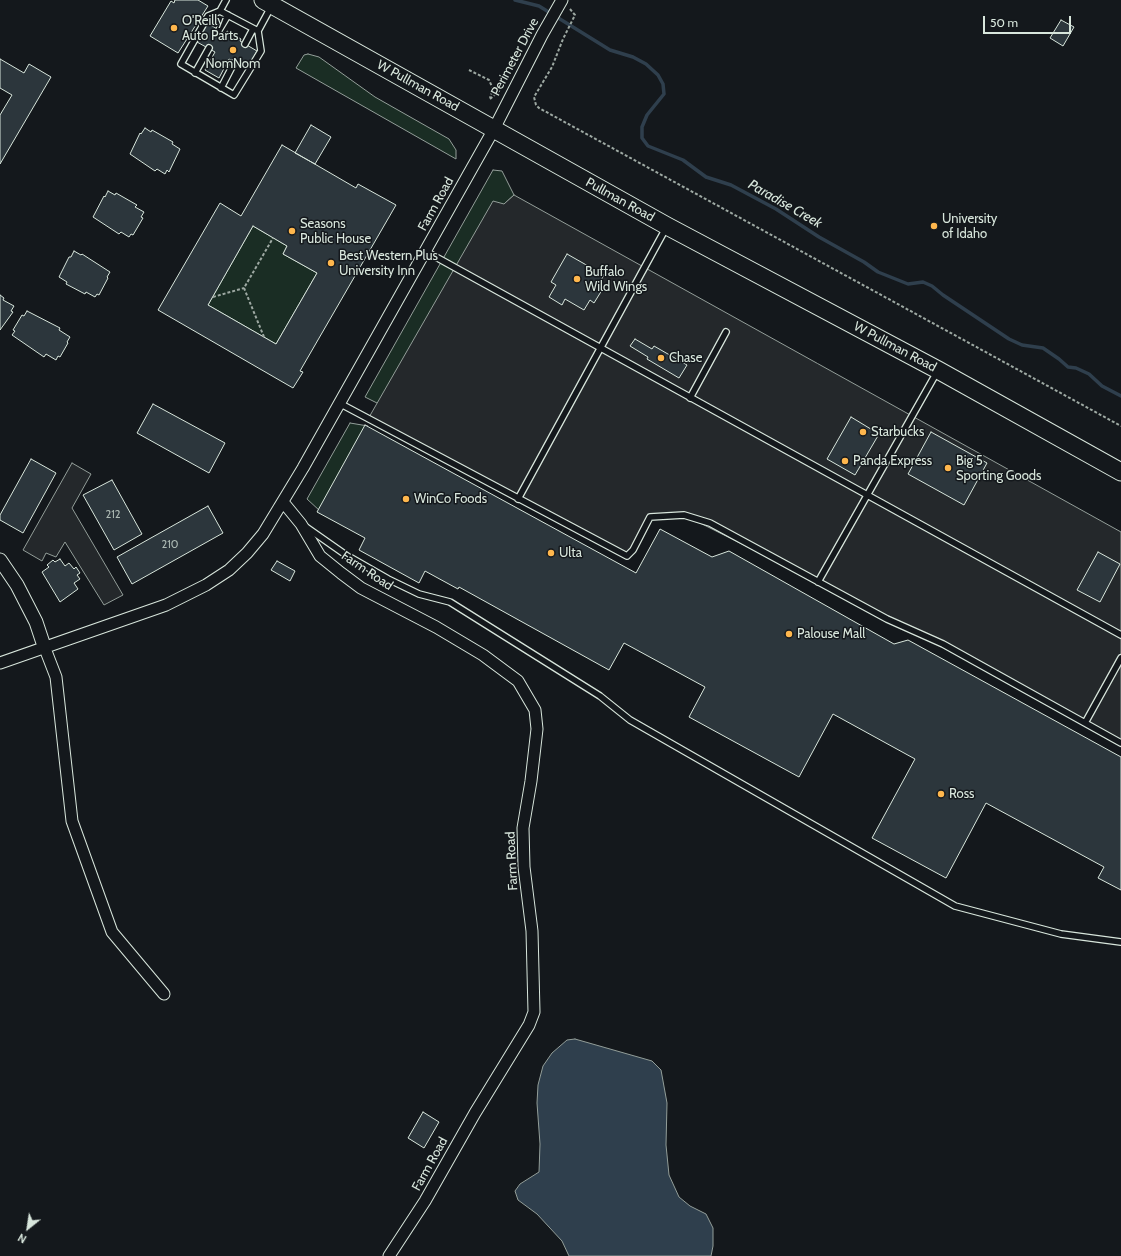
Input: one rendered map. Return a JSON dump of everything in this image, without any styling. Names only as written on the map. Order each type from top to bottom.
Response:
[{"type":"main road","name":"W Pullman Road","points":[[267,3],[573,173]]},
{"type":"main road","name":"Pullman Road","points":[[573,173],[667,226]]},
{"type":"main road","name":"W Pullman Road","points":[[667,226],[938,370],[1121,472]]},
{"type":"street","name":"Perimeter Drive","points":[[494,128],[542,35],[562,0]]},
{"type":"street","name":"Farm Road","points":[[0,663],[44,646],[166,605],[206,585],[229,570],[247,553],[263,534],[283,502],[494,128]]},
{"type":"street","name":"Farm Road","points":[[283,502],[301,524],[320,556],[361,588],[436,627],[483,655],[518,681],[535,710],[537,729],[531,781],[523,828],[524,867],[532,931],[534,1012],[529,1025],[478,1107],[425,1201],[389,1256]]},
{"type":"street","points":[[0,560],[17,584],[36,622],[56,678],[72,821],[112,932],[164,994]]},
{"type":"lane","points":[[220,11],[255,30],[260,51],[234,95],[181,64],[208,16],[220,11],[226,0]]},
{"type":"lane","points":[[245,44],[255,30],[267,3]]},
{"type":"lane","points":[[219,30],[228,15]]},
{"type":"lane","points":[[195,72],[209,48]]},
{"type":"lane","points":[[221,88],[234,63]]},
{"type":"lane","points":[[518,499],[667,226]]},
{"type":"lane","points":[[425,252],[1121,635]]},
{"type":"lane","points":[[690,398],[726,332]]},
{"type":"lane","points":[[818,582],[938,370]]},
{"type":"lane","points":[[339,403],[627,556],[633,550],[650,517],[684,515],[710,523],[912,632],[943,644],[1121,743]]},
{"type":"lane","points":[[301,524],[346,555],[388,579],[419,594],[450,602],[600,696],[630,720],[956,906],[1061,934],[1121,942]]},
{"type":"lane","points":[[1085,723],[1121,658]]},
{"type":"path","points":[[572,11],[576,15],[563,39],[552,67],[534,97],[536,106],[544,112],[1121,426]]},
{"type":"path","points":[[469,70],[489,80],[493,89],[490,99]]},
{"type":"path","points":[[213,297],[244,288],[273,238]]},
{"type":"path","points":[[244,288],[264,337]]},
{"type":"green space","points":[[308,54],[319,57],[375,97],[449,139],[456,150],[456,159],[296,68],[304,55]]},
{"type":"green space","points":[[493,170],[502,171],[514,195],[504,204],[383,406],[365,397]]},
{"type":"green space","points":[[253,226],[287,246],[283,254],[317,273],[276,344],[208,305]]},
{"type":"green space","points":[[350,423],[368,426],[320,511],[307,499]]},
{"type":"shaded area","points":[[514,195],[1121,532],[1121,743],[997,675],[818,582],[684,515],[650,517],[627,556],[368,419],[493,201],[504,204]]},
{"type":"shaded area","points":[[72,463],[91,474],[72,508],[123,595],[104,605],[65,542],[56,557],[46,553],[42,561],[23,550]]},
{"type":"water","points":[[575,1039],[652,1061],[661,1070],[667,1103],[666,1145],[669,1175],[679,1197],[690,1206],[706,1214],[713,1228],[713,1246],[711,1256],[569,1256],[562,1241],[537,1214],[518,1200],[515,1191],[520,1184],[539,1172],[540,1144],[537,1103],[538,1085],[543,1066],[552,1053],[567,1040]]},
{"type":"building","name":"O'Reilly Auto Parts","points":[[175,0],[198,0],[208,6],[178,53],[150,36],[171,1],[174,3]]},
{"type":"building","points":[[1061,20],[1074,27],[1063,46],[1050,38]]},
{"type":"building","name":"NomNom","points":[[207,23],[226,34],[227,31],[257,51],[247,69],[229,59],[219,78],[205,70],[215,52],[197,42]]},
{"type":"building","points":[[0,59],[24,73],[29,64],[51,77],[0,164],[0,115],[12,95],[0,88]]},
{"type":"building","points":[[311,125],[331,137],[315,164],[295,153]]},
{"type":"building","points":[[145,128],[151,132],[152,130],[173,142],[172,144],[180,149],[169,172],[167,170],[165,174],[157,169],[155,171],[130,154],[140,133],[141,134]]},
{"type":"building","name":"Best Western Plus University Inn","points":[[282,145],[356,188],[358,184],[396,205],[300,371],[303,372],[293,388],[158,310],[220,203],[241,216]],"holes":[[[253,226],[287,246],[283,254],[317,273],[276,344],[208,305]]]},
{"type":"building","points":[[108,191],[115,195],[116,193],[137,205],[135,207],[144,212],[141,217],[143,218],[133,235],[131,234],[129,237],[121,232],[119,234],[93,217]]},
{"type":"building","points":[[74,251],[81,255],[82,254],[110,272],[99,295],[97,294],[95,297],[86,292],[85,294],[66,284],[67,282],[59,277],[69,257],[71,257]]},
{"type":"building","name":"Buffalo Wild Wings","points":[[567,254],[604,275],[597,287],[602,290],[594,303],[590,300],[584,310],[565,299],[562,305],[549,297],[556,285],[551,282]]},
{"type":"building","points":[[0,295],[4,298],[3,300],[14,306],[11,311],[13,312],[0,330]]},
{"type":"building","points":[[27,311],[60,328],[59,330],[70,337],[60,357],[58,356],[56,360],[46,354],[44,357],[12,335],[15,331],[13,330],[22,315],[24,316]]},
{"type":"building","name":"Chase","points":[[635,339],[652,349],[654,346],[687,365],[679,378],[647,359],[648,357],[630,346]]},
{"type":"building","points":[[153,404],[225,443],[209,473],[137,433]]},
{"type":"building","points":[[851,417],[879,434],[855,475],[827,459]]},
{"type":"building","points":[[365,425],[636,573],[660,529],[712,557],[729,551],[894,644],[908,640],[1121,757],[1121,890],[1098,878],[1104,867],[986,803],[946,878],[872,838],[915,759],[833,714],[799,777],[689,717],[705,687],[624,643],[609,670],[459,587],[458,589],[425,571],[419,583],[359,550],[365,538],[317,512]]},
{"type":"building","name":"Big 5 Sporting Goods","points":[[931,432],[987,463],[964,505],[908,474]]},
{"type":"building","points":[[31,459],[56,473],[23,533],[0,520],[0,515]]},
{"type":"building","points":[[112,480],[142,534],[114,550],[83,495]]},
{"type":"building","points":[[208,506],[223,533],[132,584],[117,557]]},
{"type":"building","points":[[1098,552],[1120,564],[1100,602],[1077,590]]},
{"type":"building","points":[[60,559],[65,566],[69,563],[74,569],[76,567],[80,573],[77,575],[80,579],[74,583],[78,589],[60,602],[42,572],[49,567],[47,565],[53,560],[55,562]]},
{"type":"building","points":[[277,561],[295,571],[290,581],[271,570]]},
{"type":"building","points":[[423,1112],[439,1122],[424,1148],[408,1138]]},
{"type":"waterway","name":"Paradise Creek","points":[[515,0],[539,6],[610,50],[633,57],[646,64],[658,75],[663,84],[664,94],[647,115],[642,127],[642,138],[648,146],[683,160],[706,177],[731,185],[776,209],[819,237],[864,262],[878,272],[908,284],[923,282],[932,286],[1009,339],[1022,345],[1043,348],[1068,367],[1076,368],[1089,374],[1102,386],[1121,396]]},
{"type":"place","name":"O'Reilly Auto Parts","points":[[174,28]]},
{"type":"place","name":"NomNom","points":[[233,50]]},
{"type":"place","name":"University of Idaho","points":[[934,226]]},
{"type":"place","name":"Seasons Public House","points":[[292,231]]},
{"type":"place","name":"Best Western Plus University Inn","points":[[331,263]]},
{"type":"place","name":"Buffalo Wild Wings","points":[[577,279]]},
{"type":"place","name":"Chase","points":[[661,358]]},
{"type":"place","name":"Starbucks","points":[[863,432]]},
{"type":"place","name":"Panda Express","points":[[845,461]]},
{"type":"place","name":"Big 5 Sporting Goods","points":[[948,468]]},
{"type":"place","name":"WinCo Foods","points":[[406,499]]},
{"type":"place","name":"Ulta","points":[[551,553]]},
{"type":"place","name":"Palouse Mall","points":[[789,634]]},
{"type":"place","name":"Ross","points":[[941,794]]}]
